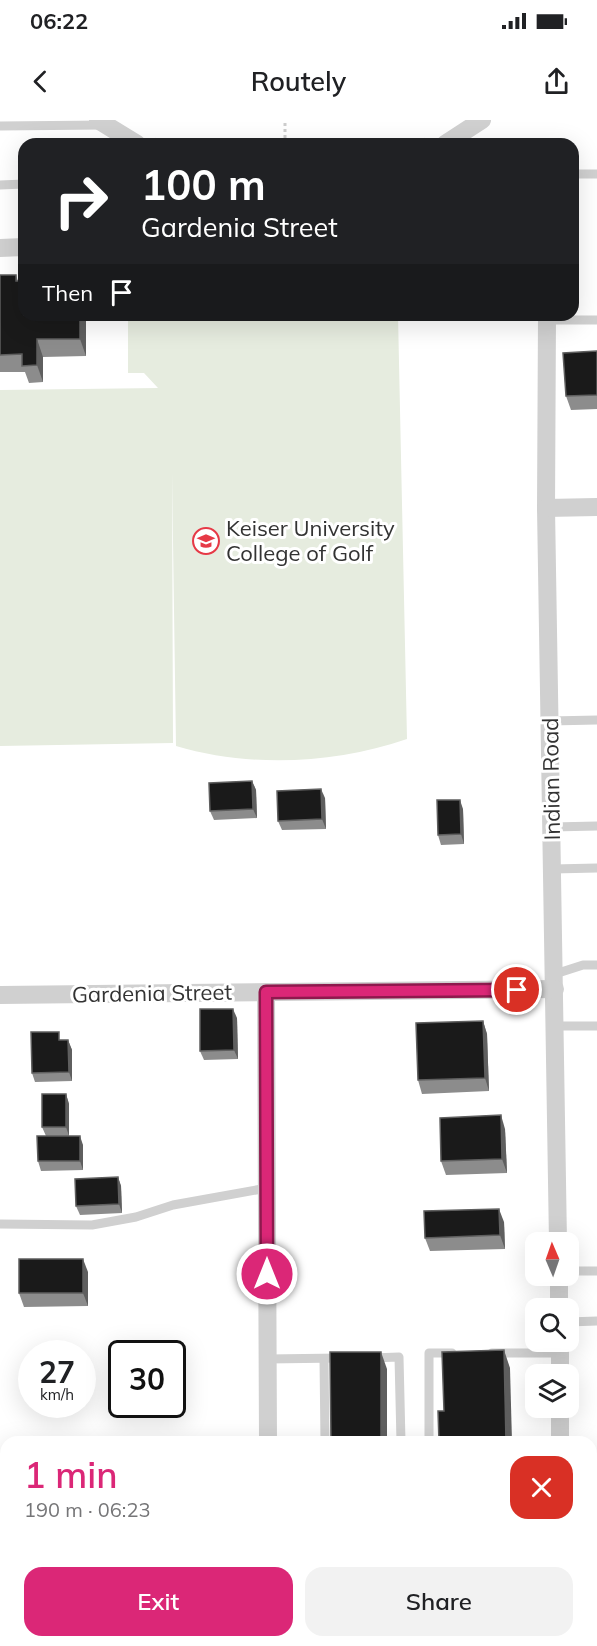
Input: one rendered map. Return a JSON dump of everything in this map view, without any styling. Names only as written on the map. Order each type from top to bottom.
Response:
[{"type":"street","points":[[454,138],[482,120]]},
{"type":"street","points":[[102,122],[127,138]]},
{"type":"street","points":[[0,248],[18,247]]},
{"type":"street","name":"Indian Road","points":[[547,321],[546,508],[558,1232]]},
{"type":"street","points":[[546,508],[597,507]]},
{"type":"street","name":"Gardenia Street","points":[[0,996],[266,992],[555,981]]},
{"type":"street","points":[[266,992],[268,1436]]},
{"type":"street","points":[[560,1418],[560,1436]]},
{"type":"lane","points":[[0,126],[102,122]]},
{"type":"lane","points":[[579,174],[597,174]]},
{"type":"lane","points":[[0,185],[18,184]]},
{"type":"lane","points":[[579,319],[597,320]]},
{"type":"lane","points":[[550,721],[597,720]]},
{"type":"lane","points":[[552,827],[597,826]]},
{"type":"lane","points":[[553,869],[597,868]]},
{"type":"lane","points":[[555,981],[583,965],[597,965]]},
{"type":"lane","points":[[556,1026],[597,1026]]},
{"type":"lane","points":[[0,1224],[92,1225],[136,1217],[173,1205],[267,1188]]},
{"type":"lane","points":[[579,1270],[597,1271]]},
{"type":"lane","points":[[579,1322],[597,1321]]},
{"type":"lane","points":[[476,1353],[525,1350]]},
{"type":"lane","points":[[429,1436],[429,1353],[464,1353]]},
{"type":"lane","points":[[268,1359],[399,1357],[401,1436]]},
{"type":"lane","points":[[324,1359],[325,1436]]},
{"type":"path","points":[[285,120],[285,138]]},
{"type":"shaded area","name":"Keiser University College of Golf","points":[[128,321],[398,321],[407,739],[350,754],[292,760],[233,758],[176,746],[172,472],[173,743],[0,746],[0,390],[158,388],[144,373],[128,373]]},
{"type":"building","points":[[0,275],[16,275],[18,321],[80,321],[80,339],[37,339],[37,365],[22,366],[22,354],[0,355]]},
{"type":"building","points":[[597,351],[597,395],[566,396],[563,353]]},
{"type":"building","points":[[252,781],[253,809],[210,811],[209,783]]},
{"type":"building","points":[[321,789],[322,819],[278,821],[277,791]]},
{"type":"building","points":[[437,800],[460,800],[461,834],[438,835]]},
{"type":"building","points":[[200,1009],[233,1009],[234,1050],[200,1051]]},
{"type":"building","points":[[483,1021],[485,1078],[418,1080],[416,1023]]},
{"type":"building","points":[[31,1032],[59,1032],[59,1040],[68,1040],[69,1072],[32,1073]]},
{"type":"building","points":[[42,1094],[66,1094],[66,1127],[42,1127]]},
{"type":"building","points":[[501,1115],[502,1159],[441,1161],[440,1118]]},
{"type":"building","points":[[37,1136],[80,1136],[80,1161],[38,1161]]},
{"type":"building","points":[[118,1177],[119,1204],[76,1206],[75,1179]]},
{"type":"building","points":[[499,1209],[500,1235],[425,1238],[424,1211]]},
{"type":"building","points":[[19,1259],[83,1259],[83,1293],[19,1293]]},
{"type":"building","points":[[504,1350],[506,1436],[439,1436],[438,1411],[444,1411],[442,1352]]},
{"type":"building","points":[[330,1352],[381,1352],[381,1436],[331,1436]]},
{"type":"place","name":"Keiser University College of Golf","points":[[206,541]]},
{"type":"route","points":[[267,1274],[266,992],[517,990]]}]
